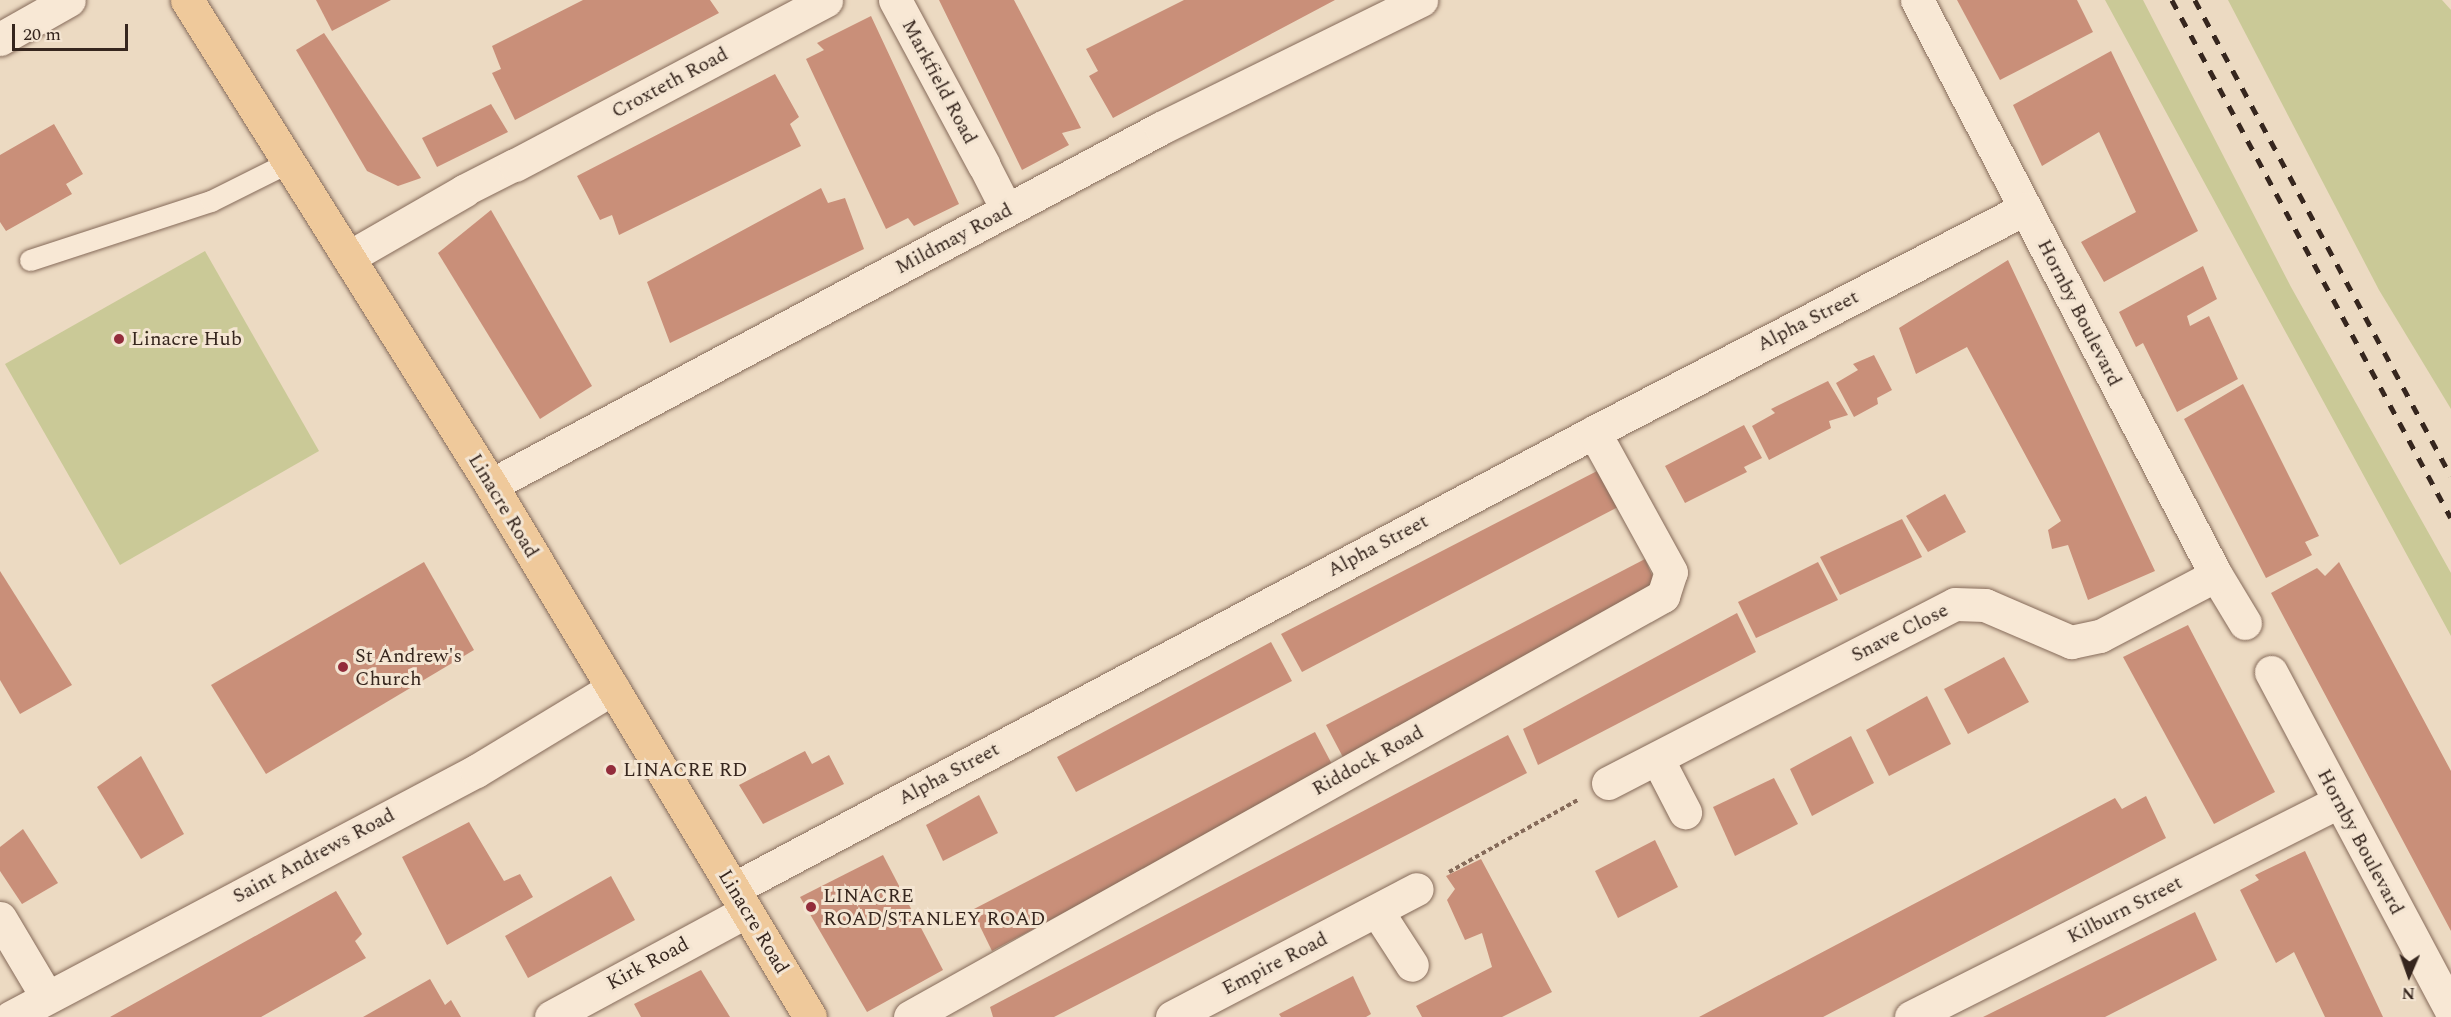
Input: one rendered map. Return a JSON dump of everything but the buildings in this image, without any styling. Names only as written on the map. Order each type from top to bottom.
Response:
[{"type":"main road","name":"Linacre Road","points":[[187,0],[491,485],[810,1017]]},
{"type":"street","points":[[0,39],[69,0]]},
{"type":"street","name":"Croxteth Road","points":[[514,165],[826,0]]},
{"type":"street","name":"Markfield Road","points":[[895,0],[984,165]]},
{"type":"street","name":"Mildmay Road","points":[[491,485],[1161,128],[1421,0]]},
{"type":"street","name":"Hornby Boulevard","points":[[1917,0],[2216,575],[2245,623]]},
{"type":"street","points":[[349,257],[514,165]]},
{"type":"street","points":[[984,165],[1007,210]]},
{"type":"street","name":"Alpha Street","points":[[739,900],[1594,432],[2025,209]]},
{"type":"street","name":"Riddock Road","points":[[910,1017],[1663,596],[1671,572],[1594,432]]},
{"type":"street","name":"Snave Close","points":[[1608,783],[1658,760],[1955,604],[1985,605],[2071,642],[2100,636],[2216,575]]},
{"type":"street","name":"Hornby Boulevard","points":[[2271,672],[2451,1011]]},
{"type":"street","name":"Saint Andrews Road","points":[[11,1017],[476,771],[613,688]]},
{"type":"street","points":[[1658,760],[1685,812]]},
{"type":"street","name":"Kilburn Street","points":[[1911,1017],[2339,802]]},
{"type":"street","name":"Empire Road","points":[[1172,1017],[1416,890]]},
{"type":"street","name":"Kirk Road","points":[[551,1017],[739,900]]},
{"type":"street","points":[[1377,911],[1412,965]]},
{"type":"street","points":[[0,918],[47,997]]},
{"type":"lane","points":[[30,260],[211,201],[289,162]]},
{"type":"path","points":[[1416,890],[1608,783]]},
{"type":"shaded area","points":[[2105,0],[2143,0],[2291,287],[2451,573],[2451,636]]},
{"type":"shaded area","points":[[2228,0],[2442,0],[2451,10],[2451,409],[2379,290]]},
{"type":"shaded area","points":[[205,251],[319,451],[120,565],[5,364]]},
{"type":"railway","points":[[2172,0],[2451,518]]},
{"type":"railway","points":[[2195,0],[2451,476]]},
{"type":"place","name":"Linacre Hub","points":[[119,339]]},
{"type":"place","name":"St Andrew's Church","points":[[343,667]]},
{"type":"place","name":"LINACRE RD","points":[[611,770]]},
{"type":"place","name":"LINACRE ROAD/STANLEY ROAD","points":[[811,907]]}]
